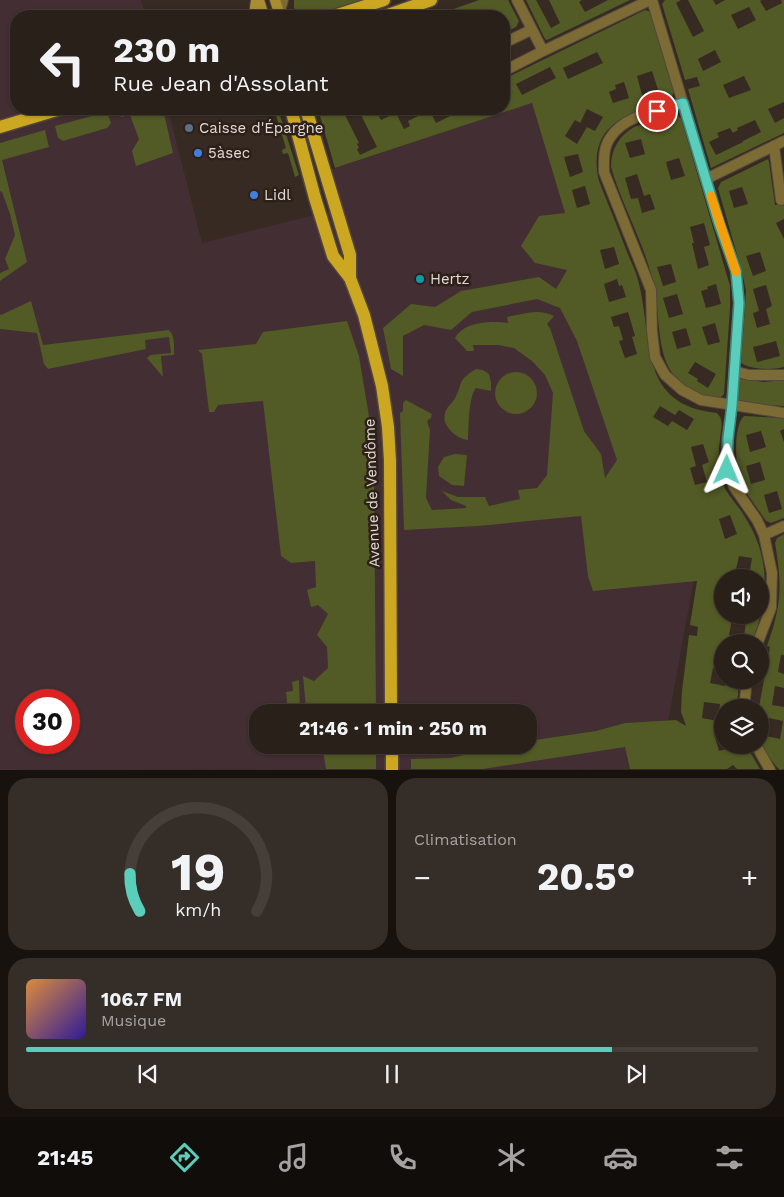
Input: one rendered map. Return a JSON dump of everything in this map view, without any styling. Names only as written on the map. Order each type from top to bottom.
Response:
[{"type":"main road","points":[[353,10],[384,0]]},
{"type":"main road","points":[[402,10],[431,0]]},
{"type":"main road","points":[[0,127],[40,115]]},
{"type":"main road","name":"Avenue de Vendôme","points":[[292,115],[333,256],[350,278],[364,315],[382,386],[388,427],[390,470],[391,704]]},
{"type":"main road","name":"Avenue de Vendôme","points":[[308,115],[350,255],[350,278]]},
{"type":"main road","points":[[392,754],[392,770]]},
{"type":"street","points":[[517,0],[531,30],[544,51]]},
{"type":"street","points":[[510,68],[651,0],[736,271],[739,303],[727,470],[734,488],[757,520],[764,535],[772,573],[771,608],[761,634]]},
{"type":"street","points":[[510,40],[531,30]]},
{"type":"street","points":[[683,103],[641,116],[621,125],[610,138],[604,154],[604,172],[651,290],[655,357],[665,376],[682,390],[700,400],[784,412]]},
{"type":"street","points":[[706,179],[784,141]]},
{"type":"street","points":[[774,146],[781,200]]},
{"type":"street","points":[[734,371],[749,375],[784,375]]},
{"type":"street","points":[[764,535],[784,526]]},
{"type":"street","points":[[761,754],[770,770]]},
{"type":"shaded area","points":[[0,0],[141,0],[144,10],[10,10],[10,115],[170,115],[202,243],[338,209],[327,171],[496,115],[510,115],[510,110],[532,103],[652,502],[709,496],[667,728],[681,769],[0,770]]},
{"type":"green space","points":[[294,0],[362,0],[331,10],[296,10],[294,8]]},
{"type":"green space","points":[[479,0],[508,0],[519,21],[516,27],[510,30],[510,10],[451,10]]},
{"type":"green space","points":[[526,0],[536,0],[551,28],[560,23],[549,0],[582,0],[579,2],[585,12],[608,0],[630,0],[547,40]]},
{"type":"green space","points":[[665,0],[681,0],[676,3],[693,37],[704,31],[688,0],[713,0],[716,5],[725,0],[762,0],[760,1],[766,11],[782,3],[781,0],[784,0],[784,102],[768,109],[775,123],[784,118],[784,133],[711,168],[688,89],[700,86],[697,77],[685,80],[662,4]],"holes":[[[749,7],[756,20],[738,29],[731,15]],[[715,50],[721,62],[703,71],[698,59]],[[744,76],[751,90],[729,98],[723,85]],[[755,120],[761,132],[716,155],[709,142],[719,137],[717,133],[730,128],[733,133],[738,130],[737,128]]]},
{"type":"green space","points":[[645,10],[651,12],[674,92],[670,100],[639,110],[625,117],[604,134],[599,147],[597,162],[599,181],[638,280],[649,347],[661,383],[673,397],[692,407],[717,413],[720,417],[722,424],[719,449],[721,478],[728,494],[745,517],[759,548],[764,569],[750,569],[752,558],[739,556],[736,569],[714,569],[714,624],[731,624],[729,634],[714,634],[714,668],[710,683],[714,684],[714,689],[738,689],[738,699],[714,699],[714,703],[704,702],[702,718],[714,720],[714,754],[751,754],[760,769],[737,769],[733,765],[727,769],[630,769],[625,747],[483,769],[411,769],[411,759],[451,758],[468,754],[537,754],[537,740],[596,731],[625,723],[676,720],[686,726],[681,712],[682,691],[689,635],[697,636],[698,627],[690,625],[697,581],[593,591],[588,576],[581,516],[478,526],[404,530],[400,413],[403,411],[403,403],[406,400],[432,414],[431,418],[427,421],[430,430],[426,498],[432,510],[466,508],[466,506],[451,500],[442,491],[458,497],[485,497],[489,506],[520,499],[518,490],[537,488],[547,475],[553,393],[545,375],[532,361],[514,348],[498,345],[473,345],[474,351],[467,351],[455,338],[459,332],[472,325],[486,322],[508,323],[507,317],[531,312],[543,312],[554,316],[547,324],[550,328],[584,431],[601,454],[605,478],[617,460],[577,341],[560,308],[537,299],[472,312],[451,330],[424,325],[403,336],[403,376],[391,369],[383,328],[411,304],[435,307],[461,291],[539,277],[556,289],[567,270],[535,263],[521,246],[539,216],[565,213],[532,103],[510,110],[510,76]],"holes":[[[597,52],[603,63],[568,79],[563,68]],[[550,67],[556,78],[522,95],[516,84]],[[652,71],[658,90],[642,95],[637,76]],[[624,82],[629,98],[613,103],[609,92],[616,89],[615,85]],[[587,109],[603,117],[595,131],[587,127],[577,144],[565,136],[575,120],[580,123]],[[578,154],[583,172],[570,177],[564,157]],[[585,186],[590,204],[577,208],[572,190]],[[614,247],[619,264],[605,269],[600,250]],[[617,279],[619,286],[622,285],[626,297],[609,302],[604,284]],[[628,312],[635,336],[632,337],[637,354],[625,358],[619,341],[623,340],[619,326],[614,327],[611,317]],[[660,406],[675,415],[679,410],[694,419],[687,430],[672,421],[668,426],[653,417]],[[703,444],[709,462],[702,465],[707,482],[695,485],[690,468],[696,466],[691,447]],[[730,515],[737,534],[725,539],[719,519]]]},
{"type":"green space","points":[[675,114],[681,118],[730,286],[724,394],[719,399],[704,395],[684,385],[673,375],[665,358],[660,337],[655,292],[649,267],[611,167],[614,149],[620,139],[634,127]],"holes":[[[641,139],[645,154],[630,158],[625,143]],[[679,158],[685,176],[671,180],[666,162]],[[637,174],[644,196],[650,194],[655,209],[642,213],[638,198],[631,199],[625,178]],[[704,223],[710,245],[704,247],[709,265],[698,269],[692,243],[694,243],[690,227]],[[671,264],[676,282],[663,286],[657,267]],[[716,284],[721,304],[706,308],[701,291],[708,289],[707,287]],[[677,294],[683,314],[669,318],[663,298]],[[715,323],[720,342],[708,345],[702,327]],[[686,328],[691,345],[677,349],[672,332]],[[695,362],[716,374],[708,388],[697,381],[698,379],[688,373]]]},
{"type":"green space","points":[[96,115],[108,115],[111,123],[107,128],[63,141],[58,138],[55,126]]},
{"type":"green space","points":[[130,115],[164,115],[173,153],[136,166],[132,151],[139,139]]},
{"type":"green space","points":[[276,115],[280,115],[299,175],[295,177],[288,153],[283,154],[282,150],[286,148]]},
{"type":"green space","points":[[320,115],[345,115],[359,143],[357,144],[359,148],[357,149],[360,155],[377,147],[361,115],[378,115],[381,120],[391,115],[397,115],[404,129],[410,126],[408,121],[418,115],[432,115],[436,123],[452,115],[496,115],[335,168]]},
{"type":"green space","points":[[45,130],[49,147],[2,160],[27,262],[0,281],[0,273],[9,269],[5,259],[15,235],[10,214],[0,191],[0,143]]},
{"type":"green space","points":[[768,159],[775,205],[784,205],[784,219],[776,223],[784,239],[784,367],[762,369],[741,363],[746,291],[718,188],[721,182]],"holes":[[[742,187],[748,204],[734,208],[729,191]],[[760,252],[766,271],[753,276],[746,256]],[[766,285],[772,306],[766,309],[770,324],[757,328],[753,313],[759,311],[753,289]],[[776,341],[780,356],[757,362],[753,347]]]},
{"type":"green space","points":[[31,301],[43,345],[169,330],[173,338],[174,355],[161,356],[163,377],[147,358],[150,355],[171,353],[169,337],[145,340],[146,349],[48,369],[44,364],[37,333],[0,329],[0,314]]},
{"type":"green space","points":[[347,321],[359,356],[371,428],[374,475],[376,704],[306,704],[303,676],[314,681],[328,668],[327,647],[317,635],[328,614],[318,605],[311,607],[307,590],[316,587],[315,561],[291,563],[281,556],[263,401],[218,405],[214,412],[209,412],[202,354],[198,350],[256,344],[263,332]]},
{"type":"green space","points":[[476,369],[483,370],[489,374],[491,391],[476,388],[473,393],[469,412],[468,440],[459,437],[451,431],[444,418],[447,408],[454,400],[462,380]]},
{"type":"green space","points":[[516,372],[531,378],[537,393],[531,408],[516,414],[501,408],[495,393],[501,378]]},
{"type":"green space","points":[[742,378],[763,382],[784,380],[784,406],[741,404],[735,399],[737,385]]},
{"type":"green space","points":[[744,416],[784,418],[784,429],[780,431],[784,442],[784,518],[771,523],[766,521],[739,482],[741,481],[737,466],[736,447],[740,421]],"holes":[[[761,431],[766,447],[750,452],[746,435]],[[760,462],[765,480],[751,484],[746,466]],[[777,491],[782,509],[769,513],[764,495]]]},
{"type":"green space","points":[[455,454],[467,455],[464,486],[452,485],[439,476],[438,467],[444,457]]},
{"type":"green space","points":[[784,534],[784,655],[781,655],[778,672],[784,674],[784,688],[775,686],[772,705],[784,707],[784,769],[780,770],[767,754],[769,754],[769,737],[780,739],[783,721],[769,718],[769,699],[760,699],[762,689],[769,689],[769,640],[778,606],[780,583],[775,543],[777,538]]},
{"type":"green space","points":[[746,624],[758,624],[755,634],[744,634]]},
{"type":"green space","points":[[299,680],[300,704],[287,704],[286,692],[293,691],[292,682]]},
{"type":"green space","points":[[324,754],[376,754],[376,769],[326,769]]},
{"type":"slow traffic","points":[[711,196],[736,272]]},
{"type":"place","name":"Caisse d'Épargne","points":[[189,128]]},
{"type":"place","name":"5àsec","points":[[198,153]]},
{"type":"place","name":"Lidl","points":[[254,195]]},
{"type":"place","name":"Hertz","points":[[420,279]]},
{"type":"route","points":[[657,111],[683,103],[719,223],[736,271],[739,303],[727,470]]}]
